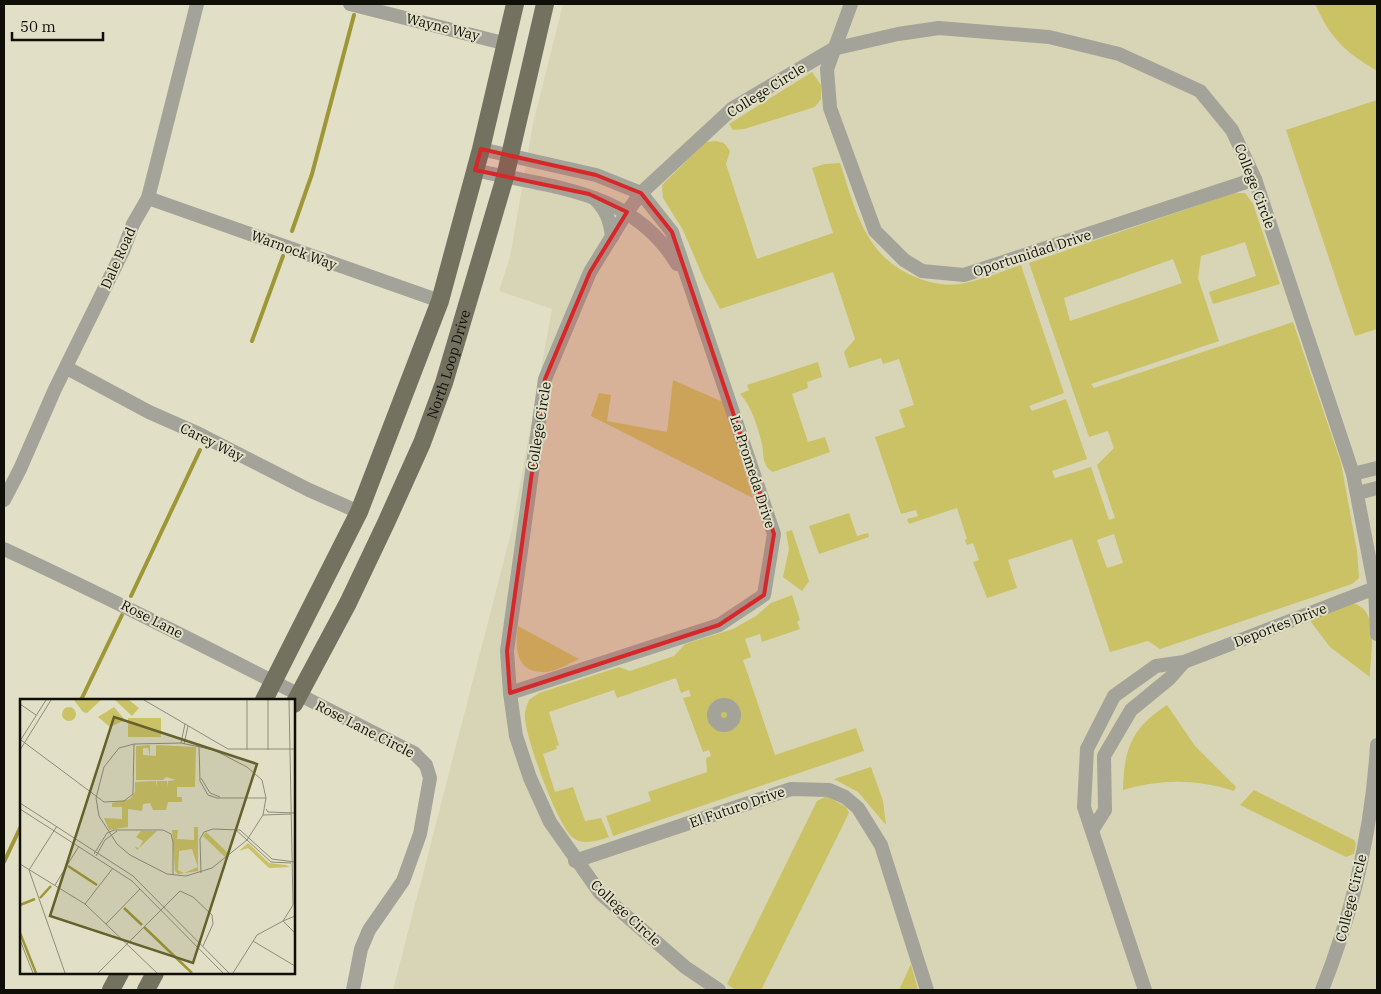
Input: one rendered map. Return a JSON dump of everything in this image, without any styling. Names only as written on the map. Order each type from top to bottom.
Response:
[{"type":"main road","name":"North Loop Drive","points":[[265,699],[359,512],[440,301],[481,149],[515,4]]},
{"type":"main road","name":"North Loop Drive","points":[[296,700],[348,603],[422,443],[444,384],[505,177],[546,4]]},
{"type":"main road","points":[[111,990],[119,974]]},
{"type":"main road","points":[[146,990],[154,974]]},
{"type":"street","name":"Dale Road","points":[[4,500],[123,251],[133,224],[148,198],[197,4]]},
{"type":"street","name":"Wayne Way","points":[[350,4],[507,44]]},
{"type":"street","name":"Oportunidad Drive","points":[[851,4],[827,69],[830,108],[875,231],[904,260],[922,271],[964,275],[1255,179]]},
{"type":"street","name":"College Circle","points":[[719,990],[685,967],[600,893],[575,861],[550,822],[530,778],[516,736],[507,652],[545,379],[590,272],[627,212],[641,194],[733,108],[833,49],[898,34],[939,28],[1049,37],[1120,54],[1200,92],[1232,130],[1255,179],[1353,474],[1375,588],[1377,634]]},
{"type":"street","points":[[481,149],[510,158],[596,176],[641,194],[672,232],[693,290]]},
{"type":"street","points":[[475,170],[589,194],[627,212],[667,246],[693,290]]},
{"type":"street","points":[[589,194],[603,207],[608,218],[612,237]]},
{"type":"street","name":"Warnock Way","points":[[148,198],[440,301]]},
{"type":"street","name":"La Promeda Drive","points":[[510,693],[719,625],[764,594],[774,534],[693,290]]},
{"type":"street","name":"Carey Way","points":[[67,368],[149,412],[199,434],[309,490],[359,512]]},
{"type":"street","points":[[1353,474],[1377,468]]},
{"type":"street","points":[[1358,494],[1377,488]]},
{"type":"street","name":"Rose Lane","points":[[4,549],[130,608],[274,682],[295,699]]},
{"type":"street","name":"Deportes Drive","points":[[1145,990],[1093,829],[1084,807],[1087,749],[1114,696],[1156,666],[1184,662],[1375,588]]},
{"type":"street","name":"Deportes Drive","points":[[1093,829],[1105,810],[1104,756],[1131,710],[1170,678],[1184,662]]},
{"type":"street","name":"Rose Lane Circle","points":[[296,700],[414,753],[426,765],[430,778],[426,812],[412,861],[394,895],[369,930],[361,950],[353,990]]},
{"type":"street","name":"College Circle","points":[[1322,990],[1342,935],[1360,868],[1372,804],[1377,745]]},
{"type":"street","name":"El Futuro Drive","points":[[575,861],[791,789],[830,790],[846,797],[858,808],[881,846],[926,989]]},
{"type":"highlighted area","points":[[481,149],[596,175],[641,193],[672,232],[774,534],[764,595],[719,625],[510,693],[507,651],[545,379],[590,272],[627,212],[589,194],[475,170]]},
{"type":"shaded area","points":[[563,4],[1377,4],[1377,990],[393,990],[512,529],[552,309],[499,291],[510,257],[533,124]]},
{"type":"shaded area","points":[[1315,4],[1377,4],[1377,71],[1356,57],[1340,43],[1327,26]]},
{"type":"shaded area","points":[[812,72],[821,85],[821,99],[815,107],[744,129],[733,130],[729,124]]},
{"type":"shaded area","points":[[1377,100],[1377,329],[1355,336],[1286,130]]},
{"type":"shaded area","points":[[716,141],[724,143],[730,151],[726,164],[757,259],[833,233],[812,168],[825,164],[840,163],[851,198],[865,231],[874,245],[900,269],[928,281],[954,285],[982,279],[1021,265],[1064,393],[1029,406],[1032,411],[1066,399],[1087,459],[1052,471],[1055,478],[1091,467],[1109,520],[1115,518],[1097,465],[1114,448],[1108,431],[1089,437],[1029,263],[1234,193],[1245,193],[1253,204],[1280,284],[1213,304],[1209,292],[1256,276],[1245,242],[1201,256],[1198,278],[1219,341],[1091,384],[1094,388],[1293,322],[1341,463],[1357,551],[1359,578],[1352,584],[1160,649],[1148,641],[1110,652],[1072,539],[1008,560],[1017,588],[987,598],[973,562],[979,560],[973,543],[967,545],[965,540],[967,539],[957,508],[909,524],[907,519],[918,516],[916,510],[901,514],[875,437],[905,427],[899,410],[914,405],[899,359],[883,364],[881,358],[849,368],[844,352],[855,339],[833,272],[720,309],[703,277],[683,230],[663,198],[662,185],[706,142]],"holes":[[[1173,259],[1182,283],[1070,321],[1064,298]],[[1114,534],[1123,563],[1107,568],[1097,540]]]},
{"type":"shaded area","points":[[818,362],[822,377],[807,382],[808,388],[792,394],[808,442],[825,437],[830,452],[773,472],[766,466],[755,422],[750,409],[740,394],[749,390],[747,385]]},
{"type":"shaded area","points":[[673,380],[723,402],[753,498],[591,416],[599,393],[611,395],[607,421],[667,432]]},
{"type":"shaded area","points":[[849,513],[857,536],[868,533],[869,537],[819,554],[809,526]]},
{"type":"shaded area","points":[[792,530],[809,581],[802,591],[783,577],[789,549],[786,532]]},
{"type":"shaded area","points":[[792,595],[800,620],[797,622],[800,629],[762,642],[760,634],[745,639],[751,657],[743,660],[775,755],[856,728],[864,751],[613,836],[606,816],[651,801],[648,792],[707,772],[706,758],[711,756],[709,750],[703,752],[683,698],[691,696],[689,690],[681,693],[676,678],[617,698],[614,690],[549,712],[559,745],[556,746],[557,749],[543,754],[555,792],[573,787],[585,821],[601,818],[609,837],[585,842],[572,837],[558,816],[531,744],[525,716],[529,700],[539,693],[619,667],[630,671],[674,656],[685,644],[733,629],[756,616],[771,603]]},
{"type":"shaded area","points":[[1353,603],[1362,608],[1371,624],[1370,677],[1330,647],[1311,622],[1311,617]]},
{"type":"shaded area","points":[[518,626],[579,659],[551,671],[532,671],[526,667],[519,656],[517,649]]},
{"type":"shaded area","points":[[1167,705],[1195,746],[1236,787],[1234,791],[1206,784],[1178,782],[1137,786],[1123,790],[1125,762],[1132,740],[1146,722]]},
{"type":"shaded area","points":[[871,767],[883,801],[886,825],[858,792],[834,779]]},
{"type":"shaded area","points":[[1254,790],[1354,840],[1356,844],[1354,854],[1346,857],[1240,805]]},
{"type":"shaded area","points":[[827,796],[846,807],[849,813],[761,990],[736,990],[727,984],[817,801]]},
{"type":"shaded area","points":[[911,964],[918,990],[899,990]]},
{"type":"waterway","points":[[292,231],[312,174],[354,15]]},
{"type":"waterway","points":[[252,341],[283,256]]},
{"type":"waterway","points":[[131,596],[200,450]]},
{"type":"waterway","points":[[81,699],[122,615]]},
{"type":"waterway","points":[[4,862],[20,828]]}]
